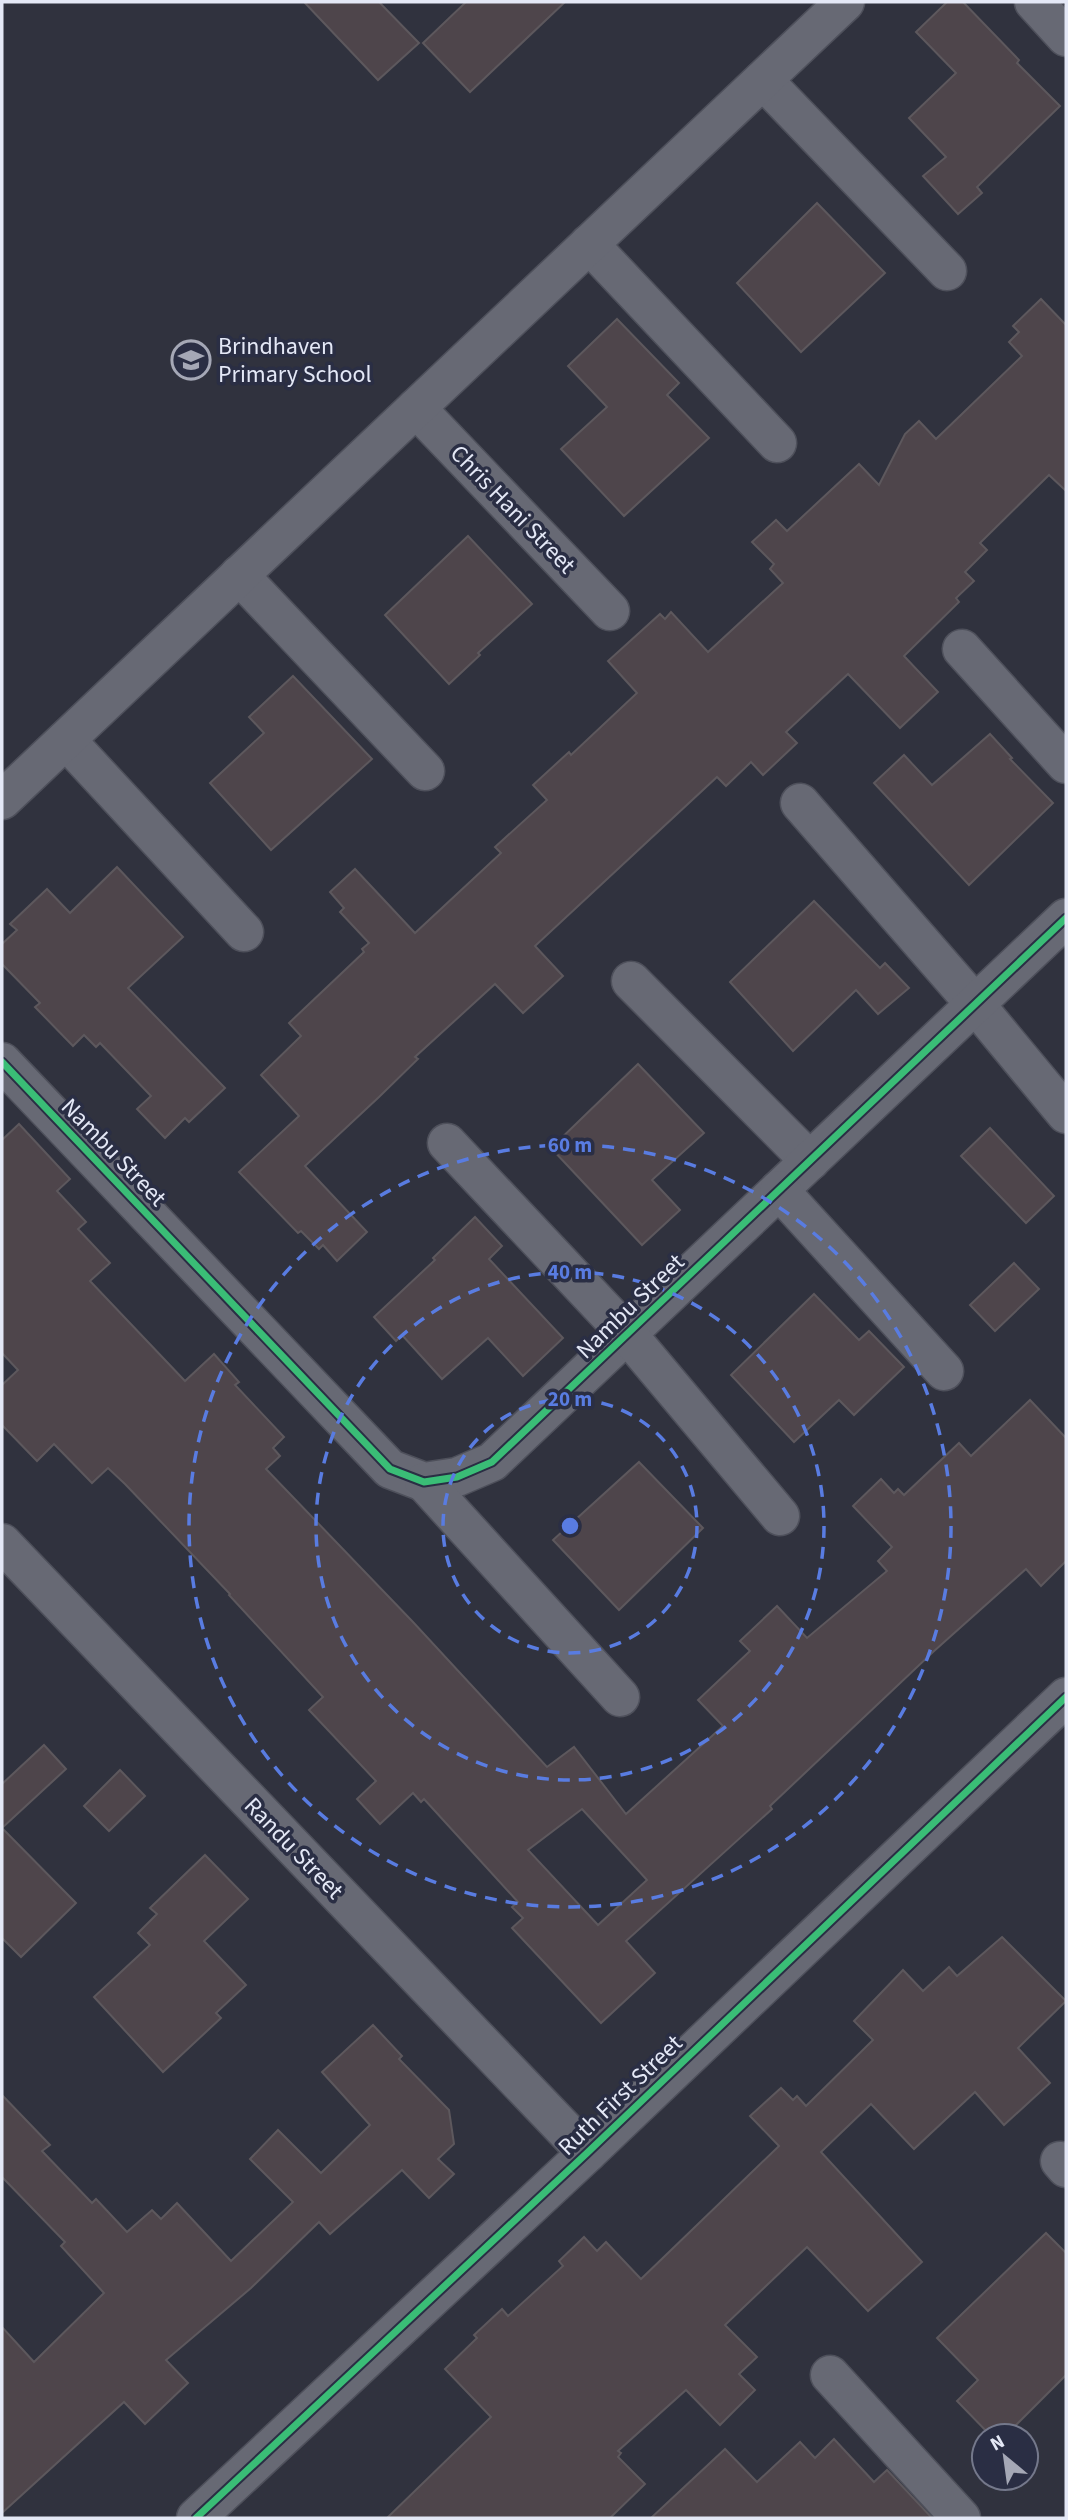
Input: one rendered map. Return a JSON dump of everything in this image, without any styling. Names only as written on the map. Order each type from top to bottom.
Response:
[{"type":"street","points":[[2,800],[845,2]]},
{"type":"street","points":[[1034,2],[1066,37]]},
{"type":"street","points":[[763,80],[947,271]]},
{"type":"street","points":[[589,244],[777,443]]},
{"type":"street","name":"Chris Hani Street","points":[[416,408],[610,611]]},
{"type":"street","points":[[239,575],[425,771]]},
{"type":"street","points":[[962,649],[1066,764]]},
{"type":"street","points":[[66,740],[244,932]]},
{"type":"street","points":[[800,803],[975,1004],[1066,1114]]},
{"type":"street","name":"Nambu Street","points":[[2,1062],[390,1469],[424,1482],[457,1477],[492,1462],[1066,918]]},
{"type":"street","points":[[631,981],[810,1161]]},
{"type":"street","name":"Nambu Street","points":[[447,1143],[628,1335],[780,1516]]},
{"type":"street","points":[[779,1190],[944,1371]]},
{"type":"street","points":[[424,1482],[620,1697]]},
{"type":"street","name":"Randu Street","points":[[2,1543],[587,2153]]},
{"type":"street","name":"Ruth First Street","points":[[196,2518],[587,2153],[1066,1697]]},
{"type":"street","points":[[830,2375],[961,2518]]},
{"type":"building","points":[[304,2],[379,2],[419,43],[378,80]]},
{"type":"building","points":[[466,2],[565,2],[470,92],[423,43]]},
{"type":"building","points":[[947,2],[963,2],[1019,60],[1017,63],[1060,106],[977,187],[982,193],[958,214],[923,176],[946,157],[909,118],[956,73],[916,32]]},
{"type":"building","points":[[817,203],[885,273],[801,352],[737,283]]},
{"type":"building","points":[[1041,299],[1066,325],[1066,491],[1049,475],[980,543],[987,550],[965,572],[974,581],[956,598],[959,602],[904,656],[938,692],[900,728],[848,674],[786,732],[797,743],[763,775],[751,762],[726,786],[717,777],[535,946],[563,976],[523,1013],[495,984],[415,1057],[418,1059],[305,1166],[367,1232],[337,1261],[323,1245],[319,1249],[301,1231],[298,1233],[239,1172],[299,1116],[261,1075],[301,1036],[289,1023],[364,952],[362,949],[369,943],[340,912],[344,908],[330,892],[355,869],[415,933],[501,853],[495,847],[547,800],[533,785],[569,752],[571,755],[637,693],[608,661],[660,614],[665,619],[671,612],[708,652],[783,583],[770,569],[774,564],[752,542],[776,520],[787,531],[859,464],[879,485],[905,434],[919,421],[936,439],[1022,356],[1009,342],[1019,332],[1013,326]]},
{"type":"building","points":[[617,319],[679,383],[667,395],[709,438],[624,516],[561,449],[607,407],[568,366]]},
{"type":"building","points":[[468,536],[532,604],[478,653],[480,655],[449,684],[385,615]]},
{"type":"building","points":[[293,676],[372,759],[271,850],[210,783],[264,733],[249,717]]},
{"type":"building","points":[[990,734],[1053,803],[969,885],[874,783],[904,755],[932,785]]},
{"type":"building","points":[[117,867],[183,937],[128,988],[225,1088],[189,1122],[185,1118],[165,1138],[137,1109],[151,1096],[100,1043],[96,1047],[84,1035],[73,1046],[35,1007],[40,1003],[2,964],[2,944],[17,930],[10,924],[47,889],[70,913]]},
{"type":"building","points":[[814,901],[880,968],[885,963],[909,988],[878,1014],[856,990],[793,1051],[730,982]]},
{"type":"building","points":[[638,1064],[704,1133],[652,1180],[680,1210],[642,1245],[551,1148]]},
{"type":"building","points":[[19,1124],[70,1179],[57,1191],[86,1222],[78,1229],[110,1263],[90,1281],[185,1381],[214,1354],[239,1382],[235,1385],[284,1437],[273,1448],[280,1456],[266,1469],[547,1767],[574,1747],[626,1814],[723,1726],[698,1700],[750,1651],[740,1641],[777,1606],[807,1638],[887,1571],[878,1561],[892,1547],[853,1506],[881,1479],[894,1493],[898,1489],[904,1495],[959,1443],[971,1456],[1030,1400],[1066,1438],[1066,1561],[1041,1586],[1026,1569],[933,1652],[770,1806],[772,1809],[626,1941],[655,1973],[601,2023],[512,1928],[523,1918],[512,1907],[518,1902],[424,1799],[421,1802],[413,1793],[380,1824],[357,1799],[376,1781],[309,1710],[323,1697],[125,1484],[108,1468],[92,1483],[54,1444],[37,1461],[2,1425],[2,1385],[18,1370],[2,1353],[2,1140]],"holes":[[[582,1809],[647,1880],[598,1925],[528,1850]]]},
{"type":"building","points":[[990,1128],[1054,1196],[1026,1223],[961,1156]]},
{"type":"building","points":[[475,1217],[502,1246],[489,1259],[563,1338],[523,1376],[488,1338],[442,1379],[402,1335],[396,1341],[374,1317],[435,1260],[433,1258]]},
{"type":"building","points":[[1014,1263],[1039,1289],[995,1331],[970,1305]]},
{"type":"building","points":[[814,1294],[859,1340],[869,1331],[904,1367],[854,1415],[839,1400],[794,1442],[731,1375]]},
{"type":"building","points":[[639,1462],[703,1528],[619,1610],[553,1540]]},
{"type":"building","points":[[44,1745],[66,1769],[2,1828],[2,1784]]},
{"type":"building","points":[[120,1770],[145,1796],[109,1831],[84,1806]]},
{"type":"building","points":[[2,1828],[76,1903],[21,1957],[2,1938]]},
{"type":"building","points":[[205,1855],[248,1899],[204,1941],[246,1985],[216,2013],[221,2018],[163,2072],[94,1997],[150,1945],[138,1933],[157,1914],[150,1908]]},
{"type":"building","points":[[1002,1937],[1066,2001],[1018,2048],[1050,2083],[1004,2125],[975,2092],[914,2149],[871,2104],[821,2152],[922,2262],[868,2311],[807,2247],[725,2325],[757,2357],[739,2374],[755,2390],[720,2425],[686,2390],[618,2451],[621,2453],[618,2457],[645,2484],[610,2518],[387,2518],[491,2417],[445,2369],[477,2338],[474,2335],[502,2309],[508,2316],[563,2266],[559,2261],[584,2237],[597,2251],[606,2242],[641,2279],[779,2146],[750,2116],[781,2088],[793,2100],[797,2096],[806,2106],[873,2040],[854,2021],[903,1970],[923,1991],[949,1967],[957,1976]]},
{"type":"building","points":[[373,2025],[402,2056],[399,2059],[449,2110],[454,2144],[438,2159],[454,2174],[429,2198],[402,2170],[330,2234],[319,2222],[251,2288],[166,2360],[188,2383],[145,2424],[124,2402],[2,2513],[2,2327],[34,2362],[104,2293],[61,2246],[65,2242],[2,2177],[2,2095],[50,2145],[42,2151],[92,2203],[96,2199],[127,2232],[152,2210],[161,2219],[177,2203],[231,2261],[293,2202],[250,2159],[278,2130],[321,2173],[370,2125],[322,2072]]},
{"type":"building","points":[[1046,2233],[1066,2253],[1066,2375],[1019,2422],[977,2422],[957,2401],[978,2380],[937,2338]]},
{"type":"building","points":[[834,2439],[874,2482],[887,2470],[932,2518],[651,2518],[725,2449],[757,2482],[800,2442],[815,2458]]},
{"type":"cycle path","points":[[2,1062],[390,1469],[424,1482],[457,1477],[492,1462],[1066,918]]},
{"type":"cycle path","points":[[196,2518],[587,2153],[1066,1697]]},
{"type":"place","name":"Brindhaven Primary School","points":[[191,360]]}]
